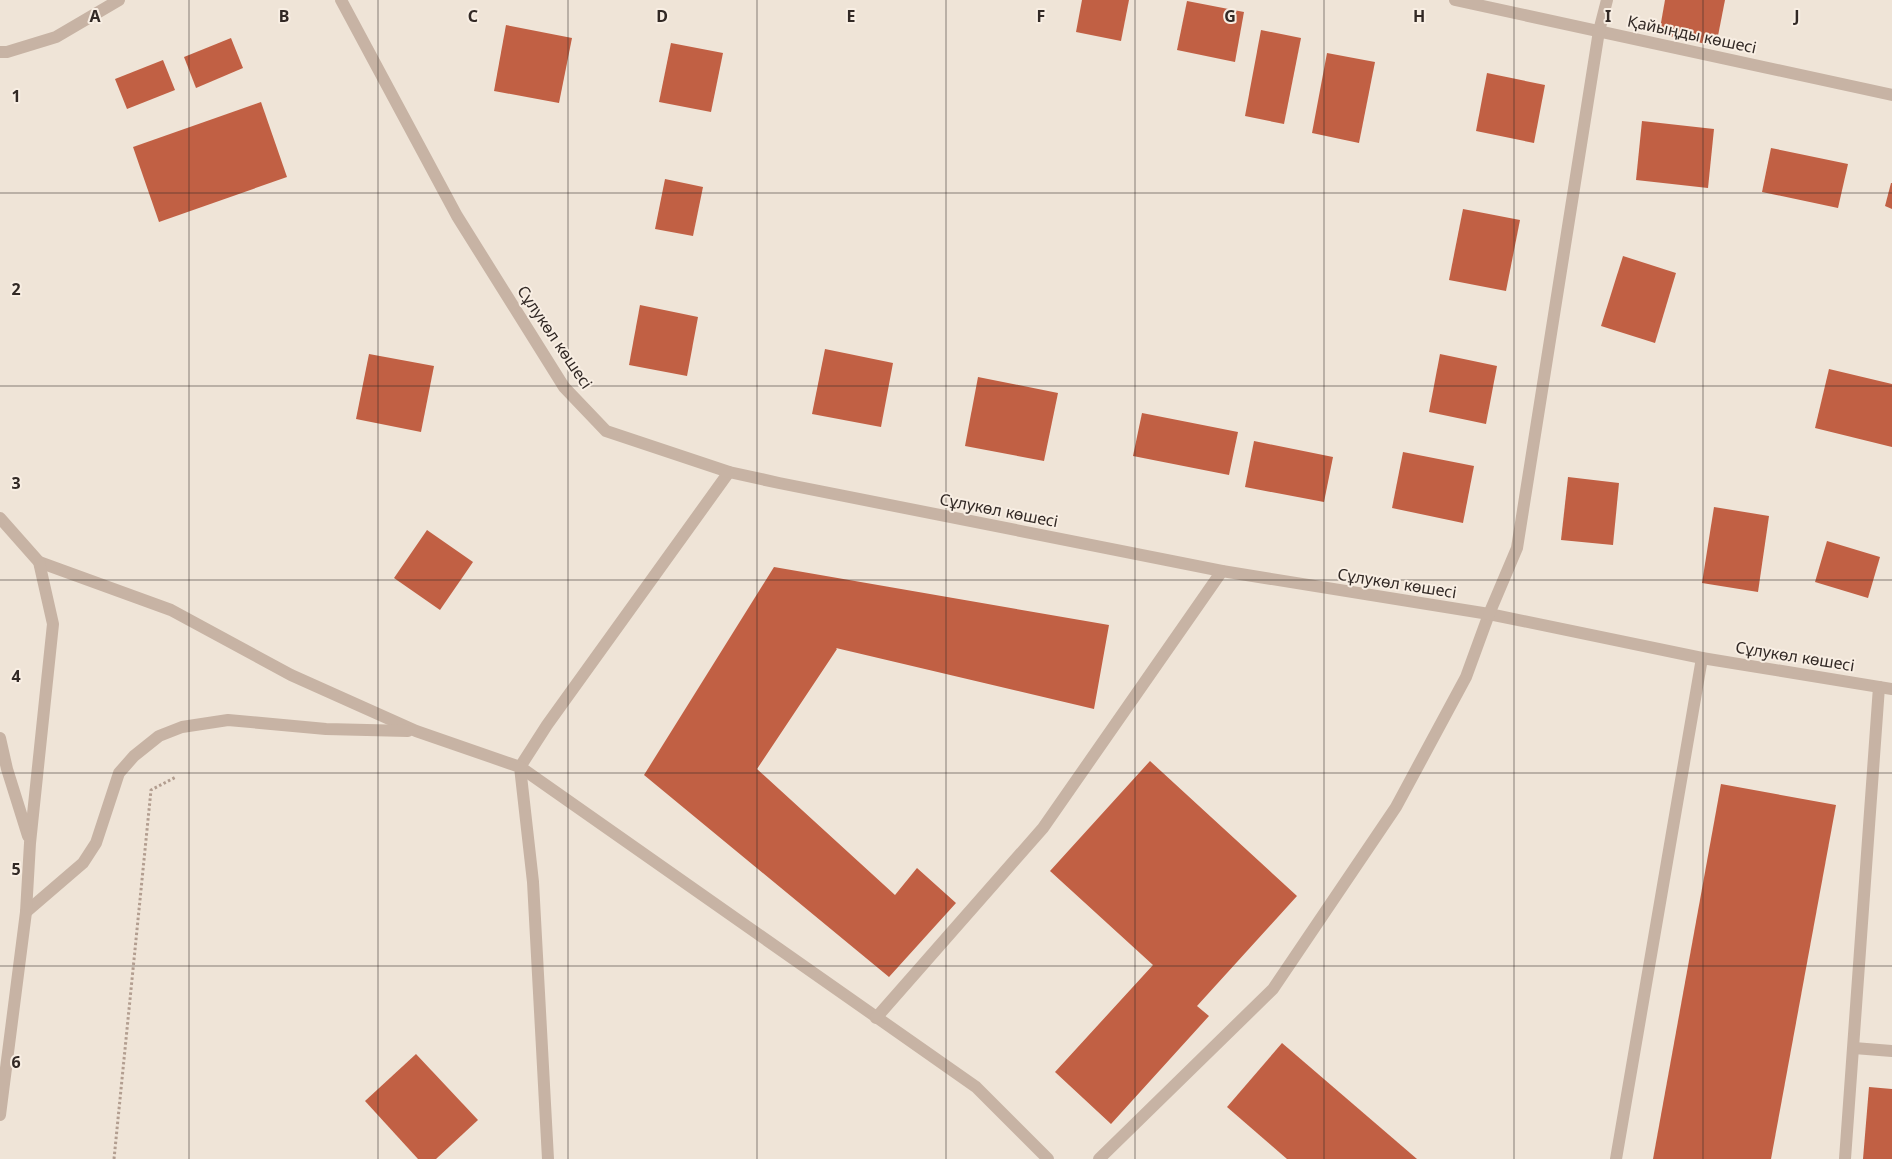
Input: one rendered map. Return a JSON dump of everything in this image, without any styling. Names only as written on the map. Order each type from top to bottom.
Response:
[{"type":"street","points":[[0,52],[7,52],[56,37],[119,0]]},
{"type":"street","name":"Сұлукөл көшесі","points":[[340,0],[457,216],[564,387],[606,432],[729,472],[1222,571],[1489,614],[1702,658],[1886,688]]},
{"type":"street","name":"Қайыңды көшесі","points":[[1455,0],[1892,95]]},
{"type":"street","points":[[1099,1159],[1273,989],[1396,807],[1466,677],[1489,614],[1517,548],[1600,31],[1607,0]]},
{"type":"street","points":[[548,1159],[533,882],[520,768],[547,725],[729,472]]},
{"type":"street","points":[[0,518],[39,562],[171,610],[291,675],[416,732],[520,768],[976,1087],[1048,1159]]},
{"type":"street","points":[[0,1115],[26,912],[30,843],[53,624],[39,562]]},
{"type":"street","points":[[876,1018],[1043,828],[1222,571]]},
{"type":"street","points":[[1616,1159],[1702,658]]},
{"type":"street","points":[[1845,1159],[1886,688]]},
{"type":"street","points":[[26,912],[83,863],[96,843],[119,772],[134,756],[160,736],[182,727],[228,720],[326,729],[416,732]]},
{"type":"street","points":[[0,738],[7,769],[30,843]]},
{"type":"street","points":[[1854,1048],[1892,1051]]},
{"type":"path","points":[[114,1159],[151,790],[176,777]]},
{"type":"building","points":[[1082,0],[1129,0],[1121,41],[1076,32]]},
{"type":"building","points":[[1665,0],[1725,0],[1716,46],[1659,34]]},
{"type":"building","points":[[1187,1],[1244,12],[1235,62],[1177,50]]},
{"type":"building","points":[[506,25],[572,38],[559,103],[494,91]]},
{"type":"building","points":[[1261,30],[1301,38],[1284,124],[1245,116]]},
{"type":"building","points":[[231,38],[243,68],[196,88],[184,57]]},
{"type":"building","points":[[671,43],[723,53],[711,112],[659,102]]},
{"type":"building","points":[[1327,53],[1375,62],[1359,143],[1312,133]]},
{"type":"building","points":[[163,60],[175,90],[127,109],[115,79]]},
{"type":"building","points":[[1487,73],[1545,85],[1534,143],[1476,131]]},
{"type":"building","points":[[261,102],[287,177],[159,222],[133,147]]},
{"type":"building","points":[[1642,121],[1714,129],[1708,188],[1636,180]]},
{"type":"building","points":[[1771,148],[1848,164],[1838,208],[1762,192]]},
{"type":"building","points":[[665,179],[703,187],[693,236],[655,229]]},
{"type":"building","points":[[1892,183],[1892,209],[1885,206]]},
{"type":"building","points":[[1463,209],[1520,220],[1506,291],[1449,280]]},
{"type":"building","points":[[1623,256],[1676,273],[1655,343],[1601,326]]},
{"type":"building","points":[[640,305],[698,317],[687,376],[629,365]]},
{"type":"building","points":[[825,349],[893,363],[881,427],[812,414]]},
{"type":"building","points":[[369,354],[434,366],[421,432],[356,419]]},
{"type":"building","points":[[1440,354],[1497,366],[1486,424],[1429,412]]},
{"type":"building","points":[[1829,369],[1892,384],[1892,447],[1815,428]]},
{"type":"building","points":[[978,377],[1058,393],[1044,461],[965,446]]},
{"type":"building","points":[[1142,413],[1238,432],[1229,475],[1133,456]]},
{"type":"building","points":[[1254,441],[1333,457],[1324,502],[1245,487]]},
{"type":"building","points":[[1403,452],[1474,466],[1463,523],[1392,508]]},
{"type":"building","points":[[1568,477],[1619,483],[1613,545],[1561,540]]},
{"type":"building","points":[[1714,507],[1769,516],[1758,592],[1702,583]]},
{"type":"building","points":[[427,530],[473,562],[440,610],[394,578]]},
{"type":"building","points":[[1827,541],[1880,557],[1868,598],[1815,582]]},
{"type":"building","points":[[774,567],[1109,625],[1094,709],[836,648],[757,769],[895,895],[917,868],[956,903],[889,977],[644,775]]},
{"type":"building","points":[[1150,761],[1297,896],[1197,1006],[1209,1016],[1111,1124],[1055,1072],[1153,965],[1050,871]]},
{"type":"building","points":[[1721,784],[1836,805],[1771,1159],[1653,1159]]},
{"type":"building","points":[[1282,1043],[1417,1159],[1287,1159],[1227,1107]]},
{"type":"building","points":[[416,1054],[478,1120],[436,1159],[418,1159],[365,1101]]},
{"type":"building","points":[[1869,1087],[1892,1089],[1892,1159],[1863,1159]]}]
